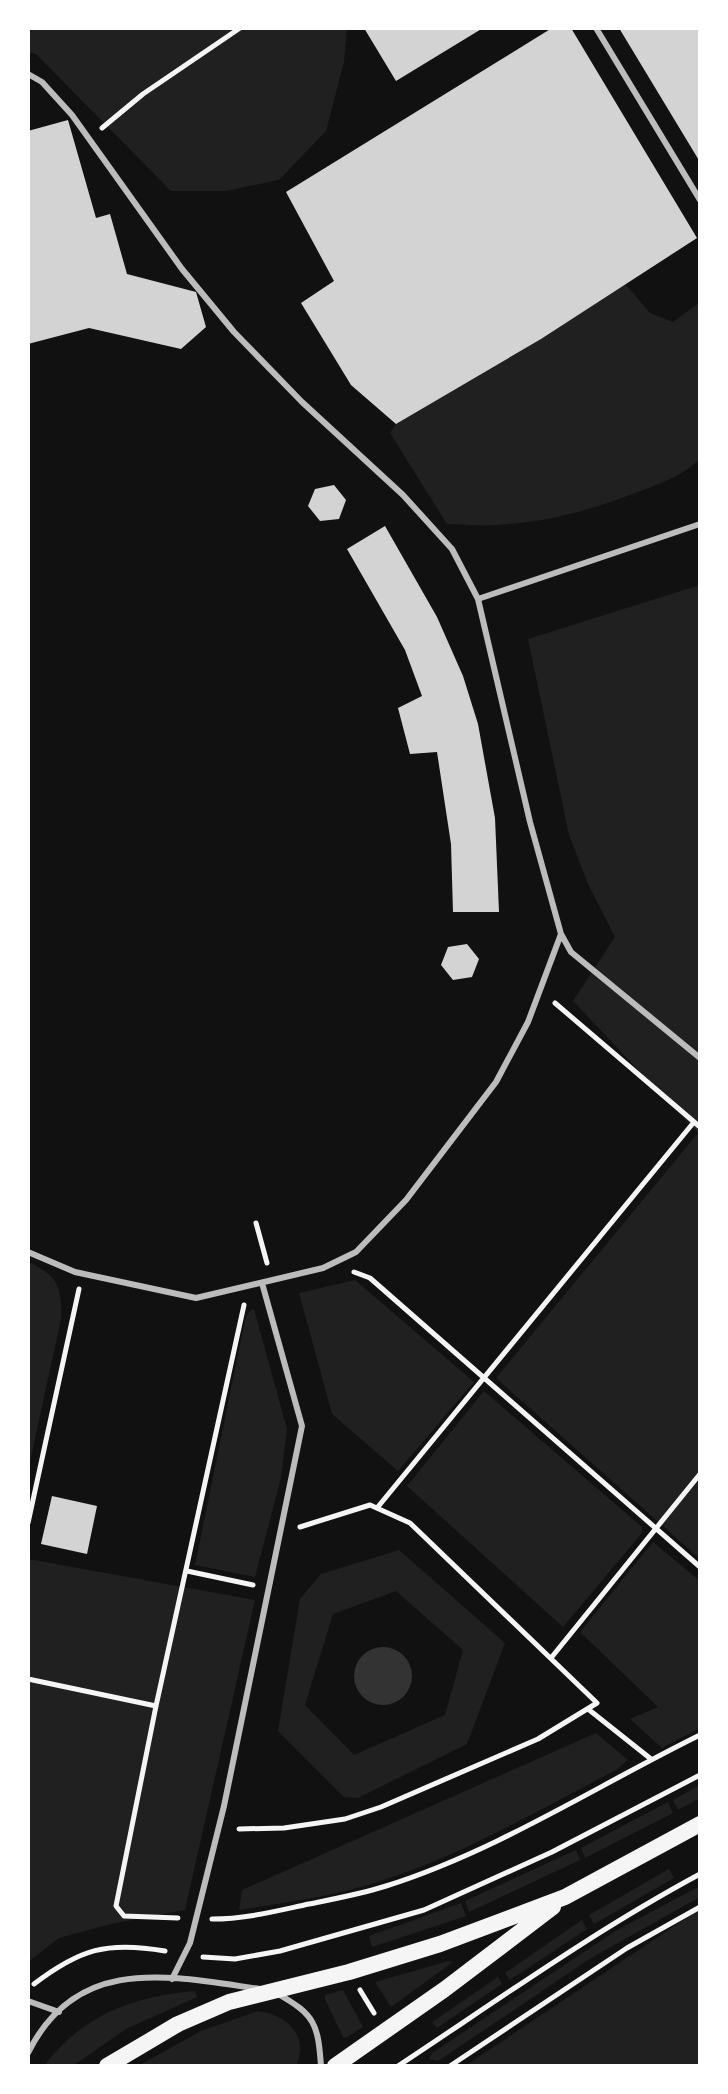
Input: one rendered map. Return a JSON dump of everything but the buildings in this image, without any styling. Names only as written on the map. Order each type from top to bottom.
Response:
[{"type":"main road","points":[[107,2066],[178,2024],[229,2002],[349,1972],[440,1944],[565,1897],[700,1824]]},
{"type":"main road","points":[[335,2066],[565,1897]]},
{"type":"lane","points":[[596,28],[700,200]]},
{"type":"lane","points":[[28,74],[42,82],[72,115],[182,269],[234,332],[302,402],[403,495],[452,549],[478,599],[530,822],[561,934],[571,952],[700,1058]]},
{"type":"lane","points":[[478,599],[700,524]]},
{"type":"lane","points":[[28,1252],[75,1272],[196,1298],[323,1268],[356,1252],[406,1200],[496,1082],[528,1022],[561,934]]},
{"type":"lane","points":[[172,1979],[190,1943],[224,1806],[302,1426],[262,1283]]},
{"type":"lane","points":[[28,2053],[45,2022],[78,1994],[129,1977],[274,1991],[304,2008],[317,2028],[321,2066]]},
{"type":"lane","points":[[28,2001],[59,2012]]},
{"type":"path","points":[[90,139],[143,94],[240,28]]},
{"type":"path","points":[[548,998],[700,1127]]},
{"type":"path","points":[[377,1508],[694,1122]]},
{"type":"path","points":[[349,1270],[370,1278],[700,1567]]},
{"type":"path","points":[[28,1523],[77,1296]]},
{"type":"path","points":[[246,1300],[156,1706],[116,1906],[124,1916],[243,1919],[384,1887],[506,1836],[700,1735]]},
{"type":"path","points":[[551,1658],[700,1474]]},
{"type":"path","points":[[239,1829],[284,1828],[345,1819],[381,1807],[538,1739],[597,1703],[410,1523],[370,1505],[292,1530]]},
{"type":"path","points":[[187,1571],[267,1589]]},
{"type":"path","points":[[28,1679],[156,1706]]},
{"type":"path","points":[[588,1709],[651,1759]]},
{"type":"path","points":[[190,1955],[235,1959],[280,1951],[424,1910],[475,1888],[700,1775]]},
{"type":"path","points":[[398,2066],[409,2063],[565,1952],[700,1874]]},
{"type":"path","points":[[450,2066],[627,1948],[700,1907]]},
{"type":"path","points":[[332,1936],[349,1972],[385,2032],[409,2063]]},
{"type":"path","points":[[28,1990],[63,1962],[99,1949],[132,1945],[176,1953]]},
{"type":"shaded area","points":[[28,28],[347,28],[344,62],[326,131],[279,180],[227,191],[171,191],[36,54],[28,52]]},
{"type":"shaded area","points":[[623,281],[650,313],[673,322],[699,303],[700,459],[661,483],[566,515],[496,525],[447,524],[390,433],[396,424],[541,339]]},
{"type":"shaded area","points":[[700,585],[700,1559],[496,1378],[698,1133],[573,1001],[615,937],[588,884],[569,835],[528,639]]},
{"type":"shaded area","points":[[28,1262],[46,1272],[56,1283],[61,1319],[28,1471]]},
{"type":"shaded area","points":[[355,1280],[474,1382],[398,1471],[332,1414],[299,1293]]},
{"type":"shaded area","points":[[254,1309],[287,1429],[281,1478],[255,1577],[195,1565],[245,1320]]},
{"type":"shaded area","points":[[484,1391],[642,1527],[642,1533],[563,1627],[407,1486]]},
{"type":"shaded area","points":[[653,1542],[700,1581],[700,1728],[662,1748],[630,1719],[658,1707],[580,1632]]},
{"type":"shaded area","points":[[399,1550],[505,1643],[467,1744],[358,1798],[344,1797],[278,1731],[300,1599],[321,1574]],"holes":[[[396,1591],[463,1650],[445,1715],[354,1755],[305,1705],[333,1614]]]},
{"type":"shaded area","points":[[28,1559],[255,1600],[185,1910],[59,1938],[28,1962]]},
{"type":"shaded area","points":[[383,1647],[404,1655],[412,1676],[404,1697],[383,1705],[362,1697],[354,1676],[362,1655]]},
{"type":"shaded area","points":[[596,1733],[628,1760],[616,1770],[499,1831],[439,1859],[378,1882],[292,1902],[239,1910],[242,1890]]},
{"type":"shaded area","points":[[700,1785],[700,1798],[678,1810],[673,1800]]},
{"type":"shaded area","points":[[668,1802],[673,1813],[585,1858],[581,1848]]},
{"type":"shaded area","points":[[576,1850],[580,1860],[469,1912],[465,1901]]},
{"type":"shaded area","points":[[669,1869],[674,1878],[594,1924],[589,1915]]},
{"type":"shaded area","points":[[700,1886],[700,1897],[591,1958],[438,2061],[429,2059],[432,2053],[617,1930]]},
{"type":"shaded area","points":[[461,1903],[466,1916],[372,1947],[369,1936]]},
{"type":"shaded area","points":[[700,1909],[700,2066],[465,2066]]},
{"type":"shaded area","points":[[582,1920],[587,1929],[510,1980],[505,1973]]},
{"type":"shaded area","points":[[453,1962],[391,2007],[375,1982]]},
{"type":"shaded area","points":[[498,1977],[502,1984],[437,2028],[432,2022]]},
{"type":"shaded area","points":[[343,1990],[363,2027],[346,2038],[325,1999],[325,1995]]},
{"type":"shaded area","points":[[195,1991],[197,1997],[126,2029],[73,2066],[44,2066],[75,2033],[111,2011],[151,1998]]},
{"type":"shaded area","points":[[258,2011],[278,2017],[293,2028],[300,2045],[296,2066],[138,2066],[201,2031]]}]
